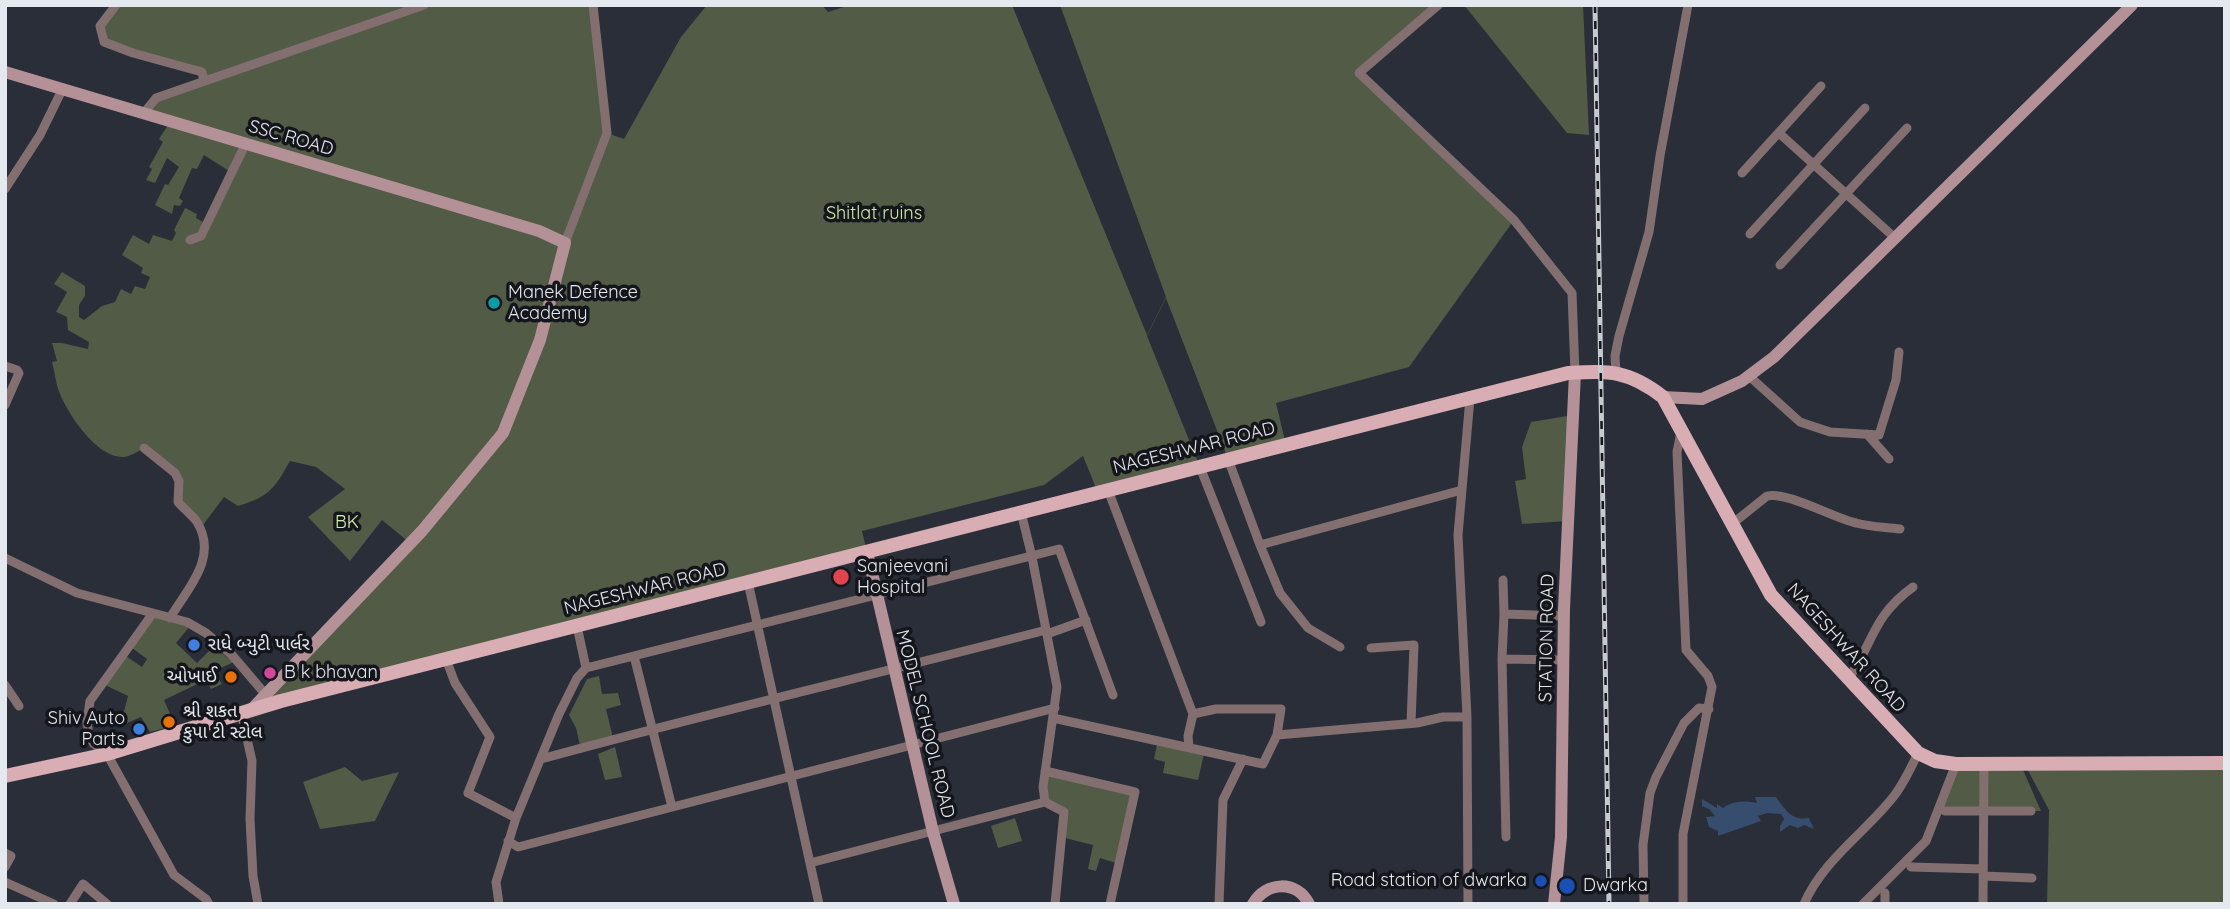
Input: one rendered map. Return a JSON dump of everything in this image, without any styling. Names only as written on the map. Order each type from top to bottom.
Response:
[{"type":"main road","name":"NAGESHWAR ROAD","points":[[5,776],[107,754],[247,710],[1228,459],[1576,373],[1606,371],[1644,382],[1662,397],[1771,595],[1917,753]]},
{"type":"main road","points":[[1917,753],[1935,761],[1956,764],[2225,763]]},
{"type":"street","points":[[116,5],[100,26],[104,42],[132,53],[202,72],[204,82]]},
{"type":"street","points":[[142,114],[156,98],[424,5]]},
{"type":"street","points":[[258,904],[250,830],[252,761],[247,710],[265,695],[422,531],[503,433],[540,340],[565,243],[607,133],[593,5]]},
{"type":"street","points":[[1438,5],[1359,73],[1514,220],[1572,293],[1576,373]]},
{"type":"street","points":[[1616,373],[1615,356],[1619,337],[1650,232],[1660,156],[1688,5]]},
{"type":"street","points":[[1662,397],[1702,399],[1742,382],[1774,357],[2132,5]]},
{"type":"street","name":"SSC ROAD","points":[[5,72],[539,231],[565,243]]},
{"type":"street","points":[[1742,173],[1821,86]]},
{"type":"street","points":[[5,190],[40,135],[62,90]]},
{"type":"street","points":[[1749,234],[1865,108]]},
{"type":"street","points":[[1780,265],[1907,128]]},
{"type":"street","points":[[1779,133],[1895,238]]},
{"type":"street","points":[[190,240],[201,236],[246,143]]},
{"type":"street","points":[[1749,376],[1800,422],[1830,432],[1879,435],[1896,380],[1899,352]]},
{"type":"street","points":[[5,366],[19,373],[5,405]]},
{"type":"street","name":"STATION ROAD","points":[[1553,904],[1561,837],[1564,616],[1576,373]]},
{"type":"street","points":[[1468,904],[1467,718],[1458,535],[1470,398]]},
{"type":"street","points":[[1681,432],[1676,453],[1686,650],[1708,676],[1712,687],[1683,834],[1683,904]]},
{"type":"street","points":[[1867,434],[1889,459]]},
{"type":"street","points":[[144,448],[175,473],[179,481],[178,502],[196,521],[202,533],[203,566],[170,618]]},
{"type":"street","points":[[1228,459],[1280,593],[1308,628],[1340,647]]},
{"type":"street","points":[[1200,467],[1261,622]]},
{"type":"street","points":[[1260,545],[1462,489]]},
{"type":"street","points":[[1108,490],[1193,714],[1188,737],[1189,747]]},
{"type":"street","points":[[1732,524],[1768,496],[1774,495],[1794,499],[1821,512],[1857,524],[1900,529]]},
{"type":"street","points":[[1021,512],[1057,687],[1043,787],[1045,802]]},
{"type":"street","points":[[499,904],[496,882],[516,817],[577,678],[586,668],[1059,549],[1113,695]]},
{"type":"street","name":"MODEL SCHOOL ROAD","points":[[867,552],[933,832],[954,904]]},
{"type":"street","points":[[5,558],[77,593],[187,622],[206,633],[232,655],[265,695]]},
{"type":"street","points":[[1503,580],[1506,837]]},
{"type":"street","points":[[748,582],[819,904]]},
{"type":"street","points":[[1849,678],[1883,616],[1896,600],[1913,587]]},
{"type":"street","points":[[153,613],[90,701],[87,722],[89,737],[107,754],[174,876],[209,904]]},
{"type":"street","points":[[1504,614],[1564,616]]},
{"type":"street","points":[[541,759],[774,697],[894,670],[1086,621]]},
{"type":"street","points":[[577,626],[586,668]]},
{"type":"street","points":[[1371,648],[1414,645],[1411,723]]},
{"type":"street","points":[[634,656],[672,807]]},
{"type":"street","points":[[446,659],[455,683],[490,737],[468,793],[516,817]]},
{"type":"street","points":[[1502,659],[1563,660]]},
{"type":"street","points":[[5,685],[19,706]]},
{"type":"street","points":[[1644,904],[1643,845],[1650,793],[1684,723],[1699,708],[1709,709]]},
{"type":"street","points":[[508,841],[518,848],[912,745],[1054,713],[1263,764],[1277,735],[1281,709],[1216,709],[1193,714]]},
{"type":"street","points":[[1277,735],[1411,723],[1443,717],[1467,718]]},
{"type":"street","points":[[1804,904],[1813,886],[1844,848],[1896,794],[1917,753]]},
{"type":"street","points":[[1219,904],[1223,800],[1243,759]]},
{"type":"street","points":[[1863,904],[1926,841],[1956,764]]},
{"type":"street","points":[[1983,904],[1984,764]]},
{"type":"street","points":[[1045,771],[1135,792],[1110,904]]},
{"type":"street","points":[[810,863],[1045,802],[1064,812],[1055,904]]},
{"type":"street","points":[[1945,811],[2031,811]]},
{"type":"street","points":[[5,853],[11,856],[5,867]]},
{"type":"street","points":[[1911,867],[2032,877]]},
{"type":"street","points":[[5,882],[54,904]]},
{"type":"street","points":[[69,904],[83,884],[107,904]]},
{"type":"street","points":[[1253,904],[1262,892],[1281,886],[1300,892],[1310,904]]},
{"type":"street","points":[[1885,893],[1885,904]]},
{"type":"green space","points":[[116,5],[593,5],[607,133],[624,139],[681,37],[707,5],[822,5],[828,12],[850,5],[1012,5],[1147,335],[1166,297],[1060,5],[1446,5],[1360,73],[1514,220],[1409,367],[1276,403],[1286,445],[1228,459],[1166,298],[1147,336],[1200,467],[1098,493],[1083,456],[1044,485],[862,531],[867,552],[252,709],[410,543],[382,520],[350,561],[308,517],[345,489],[316,467],[290,461],[275,485],[264,495],[238,506],[224,497],[200,529],[178,502],[179,481],[144,448],[124,457],[104,451],[77,424],[64,403],[57,387],[52,362],[57,361],[52,343],[88,349],[89,342],[68,330],[67,317],[56,312],[67,292],[54,284],[62,272],[85,286],[85,296],[79,305],[79,317],[84,320],[102,306],[115,302],[121,289],[131,294],[135,286],[145,289],[150,277],[141,273],[143,268],[122,255],[133,235],[149,244],[153,235],[172,241],[176,233],[174,230],[185,208],[197,214],[196,218],[207,224],[229,171],[204,155],[197,169],[192,168],[179,198],[183,201],[180,206],[174,205],[172,214],[155,205],[165,184],[168,185],[179,167],[167,158],[155,183],[146,180],[152,169],[149,167],[163,142],[159,139],[170,122],[143,114],[156,98],[203,82],[202,72],[104,42],[100,26]]},
{"type":"green space","points":[[1464,5],[1583,5],[1589,135],[1567,133]]},
{"type":"green space","points":[[1573,415],[1569,521],[1522,524],[1515,481],[1526,479],[1522,447],[1531,422]]},
{"type":"green space","points":[[152,617],[190,626],[176,643],[197,663],[213,647],[234,662],[214,671],[222,684],[211,689],[206,680],[164,700],[171,716],[162,720],[166,728],[150,732],[141,717],[127,723],[125,718],[122,719],[128,696],[103,684],[126,656],[142,667],[147,659],[132,648]]},
{"type":"green space","points":[[599,676],[602,694],[618,693],[621,705],[606,709],[613,738],[580,746],[576,728],[569,715],[587,679]]},
{"type":"green space","points":[[1158,740],[1205,750],[1198,780],[1163,773],[1165,762],[1154,759]]},
{"type":"green space","points":[[615,747],[622,777],[605,780],[598,754]]},
{"type":"green space","points":[[2020,763],[2041,811],[1940,811],[1956,764]]},
{"type":"green space","points":[[2024,763],[2225,763],[2225,904],[2047,904],[2049,810]]},
{"type":"green space","points":[[345,767],[362,781],[399,772],[375,821],[320,829],[303,782]]},
{"type":"green space","points":[[1045,771],[1135,792],[1119,864],[1100,858],[1096,871],[1088,869],[1093,845],[1061,837],[1064,812],[1045,802]]},
{"type":"green space","points":[[1015,818],[1022,841],[998,848],[991,826]]},
{"type":"water","points":[[1755,797],[1776,797],[1793,816],[1809,818],[1814,829],[1804,825],[1798,828],[1790,825],[1780,832],[1784,819],[1781,814],[1767,813],[1758,816],[1761,821],[1718,836],[1718,831],[1709,827],[1706,817],[1715,816],[1702,806],[1702,799],[1717,808],[1717,804],[1723,808],[1739,802],[1757,803]]},
{"type":"railway","points":[[1595,5],[1609,904]]},
{"type":"place","name":"Manek Defence Academy","points":[[494,303]]},
{"type":"place","name":"Sanjeevani Hospital","points":[[841,577]]},
{"type":"place","name":"રાધે બ્યુટી પાર્લર","points":[[194,645]]},
{"type":"place","name":"B k bhavan","points":[[270,673]]},
{"type":"place","name":"ઓખાઈ","points":[[231,677]]},
{"type":"place","name":"શ્રી શકત કુપા ટી સ્ટોલ","points":[[169,722]]},
{"type":"place","name":"Shiv Auto Parts","points":[[139,729]]},
{"type":"place","name":"Road station of dwarka","points":[[1541,881]]},
{"type":"place","name":"Dwarka","points":[[1567,886]]},
{"type":"park label","name":"Shitlat ruins","points":[[874,214]]},
{"type":"park label","name":"BK","points":[[347,523]]}]
